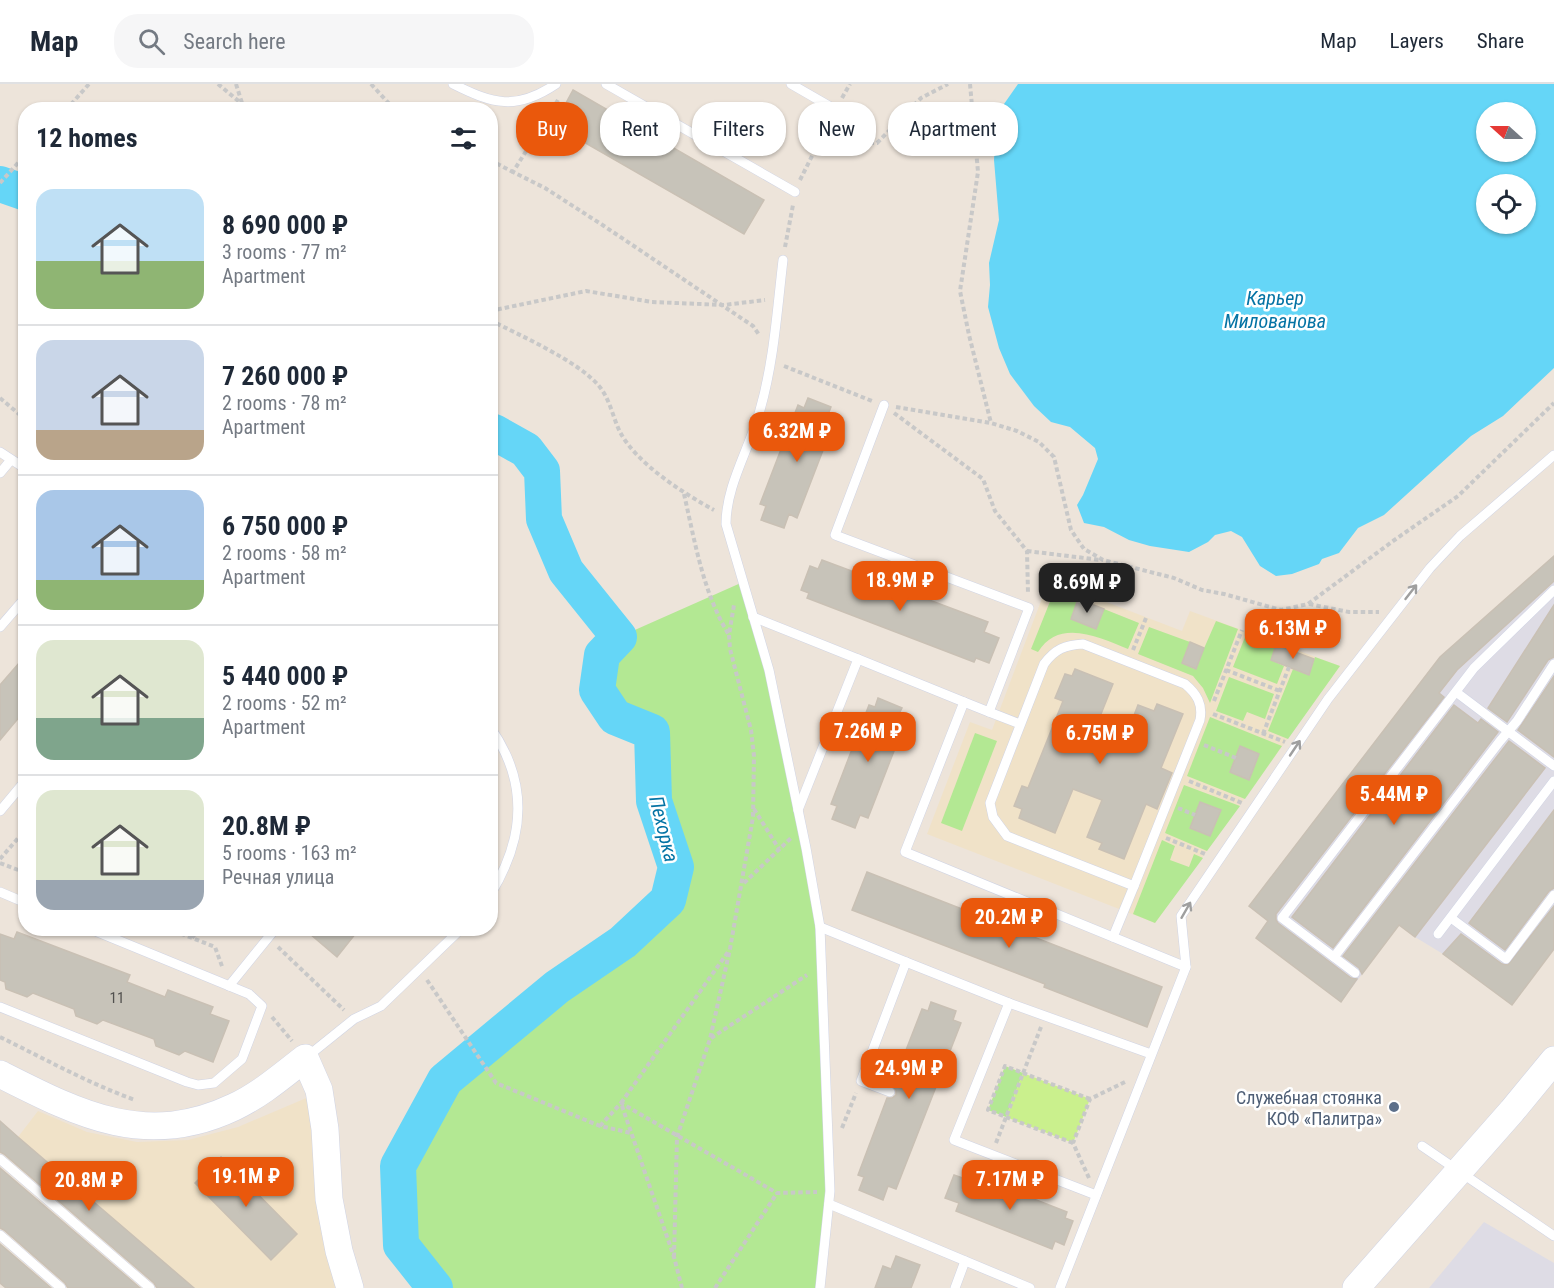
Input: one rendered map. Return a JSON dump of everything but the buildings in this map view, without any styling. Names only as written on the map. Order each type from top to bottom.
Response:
[{"type":"street","points":[[0,1074],[82,1113],[128,1125],[151,1127],[178,1125],[206,1119],[235,1107],[267,1087],[305,1058],[319,1090],[325,1129],[332,1236],[350,1288]]},
{"type":"street","points":[[1356,1288],[1554,1060]]},
{"type":"lane","points":[[453,84],[493,101],[510,102],[539,96],[556,84]]},
{"type":"lane","points":[[606,84],[795,192]]},
{"type":"lane","points":[[791,84],[822,102]]},
{"type":"lane","points":[[783,260],[772,361],[760,411],[726,506],[726,524],[769,670],[820,927],[830,1191],[820,1288]]},
{"type":"lane","points":[[884,405],[835,535],[1029,608],[989,712]]},
{"type":"lane","points":[[0,452],[18,465]]},
{"type":"lane","points":[[1060,1288],[1186,967],[1181,916],[1328,699],[1430,568],[1460,536],[1554,455]]},
{"type":"lane","points":[[0,473],[10,461]]},
{"type":"lane","points":[[1355,973],[1282,918],[1479,662],[1554,590]]},
{"type":"lane","points":[[0,627],[18,606]]},
{"type":"lane","points":[[753,617],[1020,724]]},
{"type":"lane","points":[[1113,937],[1134,886],[1200,720],[1206,711],[1194,692],[1185,684],[1083,644],[1060,648],[1051,654],[1044,664],[1020,724],[990,803],[993,817],[1007,836],[1134,886]]},
{"type":"lane","points":[[798,810],[858,659]]},
{"type":"lane","points":[[1334,957],[1517,722],[1554,664]]},
{"type":"lane","points":[[1455,692],[1554,766]]},
{"type":"lane","points":[[964,702],[905,852],[1186,967]]},
{"type":"lane","points":[[498,740],[509,759],[517,785],[519,817],[512,849],[498,882]]},
{"type":"lane","points":[[1438,934],[1554,781]]},
{"type":"lane","points":[[0,811],[18,790]]},
{"type":"lane","points":[[0,892],[18,900]]},
{"type":"lane","points":[[1451,918],[1506,959],[1554,895]]},
{"type":"lane","points":[[820,927],[1009,1003],[1151,1054]]},
{"type":"lane","points":[[0,1007],[198,1085],[214,1083],[243,1059],[262,1006],[249,994],[107,936]]},
{"type":"lane","points":[[305,1058],[354,1019],[381,1006],[454,936]]},
{"type":"lane","points":[[229,986],[269,938]]},
{"type":"lane","points":[[890,1092],[861,1081],[906,962]]},
{"type":"lane","points":[[1009,1003],[954,1140],[1096,1195]]},
{"type":"lane","points":[[1422,1146],[1554,1236]]},
{"type":"lane","points":[[0,1159],[150,1288]]},
{"type":"lane","points":[[829,1204],[1030,1288]]},
{"type":"lane","points":[[0,1235],[61,1288]]},
{"type":"lane","points":[[955,1288],[965,1261]]},
{"type":"path","points":[[73,102],[89,84]]},
{"type":"path","points":[[218,84],[240,102]]},
{"type":"path","points":[[236,84],[241,102]]},
{"type":"path","points":[[371,84],[388,102]]},
{"type":"path","points":[[840,102],[850,84]]},
{"type":"path","points":[[876,143],[921,98],[948,84]]},
{"type":"path","points":[[970,84],[978,172],[960,291],[991,423]]},
{"type":"path","points":[[513,172],[563,94]]},
{"type":"path","points":[[783,260],[795,192],[812,156]]},
{"type":"path","points":[[0,183],[18,162]]},
{"type":"path","points":[[498,164],[545,188],[724,305],[753,326],[763,340],[772,361],[884,405],[991,423],[1017,431],[1039,442],[1054,457],[1071,530],[1084,549],[1103,560]]},
{"type":"path","points":[[498,309],[586,291],[652,303],[724,305],[779,298]]},
{"type":"path","points":[[498,324],[578,367],[600,387],[620,432],[630,447],[684,494],[726,516]]},
{"type":"path","points":[[0,398],[18,413]]},
{"type":"path","points":[[1308,604],[1393,540],[1458,496],[1554,403]]},
{"type":"path","points":[[884,405],[983,479],[996,511],[1027,551],[1029,608]]},
{"type":"path","points":[[684,494],[698,558],[717,615],[729,634]]},
{"type":"path","points":[[1027,551],[1103,560],[1174,578],[1202,590],[1281,610],[1308,604],[1349,612],[1397,610]]},
{"type":"path","points":[[674,1257],[677,1137],[710,1039],[730,949],[753,808],[754,756],[751,730],[745,701],[733,666],[729,634],[733,610],[743,582]]},
{"type":"path","points":[[1128,662],[1146,618]]},
{"type":"path","points":[[1242,630],[1206,711],[1285,742]]},
{"type":"path","points":[[1263,734],[1289,667]]},
{"type":"path","points":[[1226,670],[1280,691]]},
{"type":"path","points":[[1192,740],[1236,758]]},
{"type":"path","points":[[1177,777],[1242,802]]},
{"type":"path","points":[[753,808],[779,849]]},
{"type":"path","points":[[742,884],[802,828]]},
{"type":"path","points":[[1155,833],[1205,854]]},
{"type":"path","points":[[18,839],[0,861],[18,869]]},
{"type":"path","points":[[187,936],[215,947],[229,986]]},
{"type":"path","points":[[269,938],[354,1019]]},
{"type":"path","points":[[600,1126],[621,1103],[730,949]]},
{"type":"path","points":[[710,1039],[822,966]]},
{"type":"path","points":[[420,968],[496,1083],[600,1126],[631,1134]]},
{"type":"path","points":[[262,1006],[305,1058]]},
{"type":"path","points":[[991,1155],[1045,1016]]},
{"type":"path","points":[[0,1037],[106,1090],[137,1100]]},
{"type":"path","points":[[1090,1099],[1005,1066],[988,1110],[1073,1143],[1096,1195]]},
{"type":"path","points":[[1073,1143],[1090,1099],[1144,1072]]},
{"type":"path","points":[[829,1162],[861,1081]]},
{"type":"path","points":[[621,1103],[674,1257],[682,1288]]},
{"type":"path","points":[[621,1103],[777,1193],[830,1191]]},
{"type":"path","points":[[715,1288],[777,1193]]},
{"type":"shaded area","points":[[1554,556],[1554,949],[1512,1005],[1399,925],[1341,1002],[1256,938],[1268,921],[1249,906],[1440,657]]},
{"type":"shaded area","points":[[1049,580],[1182,631],[1190,611],[1340,666],[1155,923],[927,834],[970,722],[992,730]]},
{"type":"shaded area","points":[[311,1096],[342,1288],[194,1288],[18,1137],[38,1111],[87,1132],[137,1142],[188,1140],[238,1127]]},
{"type":"shaded area","points":[[1484,1222],[1554,1263],[1554,1288],[1429,1288]]},
{"type":"green space","points":[[743,582],[769,670],[820,927],[830,1191],[820,1288],[435,1288],[401,1245],[398,1166],[445,1080],[557,987],[623,942],[668,900],[676,867],[654,801],[652,732],[615,717],[597,690],[602,655],[619,637]]},
{"type":"green space","points":[[1055,589],[1078,599],[1071,619],[1096,629],[1104,609],[1139,623],[1128,649],[1093,636],[1069,633],[1057,635],[1047,641],[1038,652],[1031,649]]},
{"type":"green space","points":[[1216,621],[1238,629],[1210,703],[1203,688],[1193,676],[1138,654],[1149,627],[1190,642],[1182,663],[1195,669]]},
{"type":"green space","points":[[1247,632],[1277,643],[1271,660],[1284,666],[1277,684],[1233,667]]},
{"type":"green space","points":[[1315,657],[1340,666],[1288,739],[1268,731],[1293,669],[1309,675]]},
{"type":"green space","points":[[1229,677],[1274,694],[1265,719],[1247,712],[1243,721],[1216,711]]},
{"type":"green space","points":[[1210,717],[1282,746],[1245,799],[1187,776]]},
{"type":"green space","points":[[975,733],[997,741],[962,831],[941,823]]},
{"type":"green space","points":[[1184,785],[1240,806],[1207,851],[1165,833]],"holes":[[[1200,803],[1220,811],[1210,836],[1190,828]]]},
{"type":"green space","points":[[1162,840],[1175,846],[1170,860],[1189,867],[1194,854],[1203,858],[1155,923],[1133,914]]},
{"type":"green space","points":[[1005,1066],[1023,1073],[1006,1117],[988,1110]]},
{"type":"green space","points":[[1023,1073],[1090,1099],[1073,1143],[1006,1117]]},
{"type":"water","name":"Карьер Милованова","points":[[1018,84],[1554,84],[1554,368],[1503,416],[1471,436],[1384,515],[1358,528],[1339,553],[1322,559],[1319,564],[1292,574],[1276,576],[1260,566],[1242,537],[1231,531],[1215,535],[1208,542],[1189,552],[1129,540],[1104,527],[1084,523],[1077,505],[1098,459],[1095,448],[1070,427],[1051,422],[1034,406],[1010,374],[999,348],[988,307],[989,263],[999,220],[994,156],[1018,156],[1018,102],[1005,102]]},
{"type":"waterway","name":"Пехорка","points":[[0,184],[18,190]]},
{"type":"waterway","name":"Пехорка","points":[[435,1288],[401,1245],[398,1166],[445,1080],[557,987],[623,942],[668,900],[676,867],[654,801],[652,732],[615,717],[597,690],[602,655],[619,637],[566,571],[544,519],[542,471],[526,450],[498,434]]},
{"type":"place","name":"Служебная стоянка КОФ «Палитра»","points":[[1394,1107]]}]
